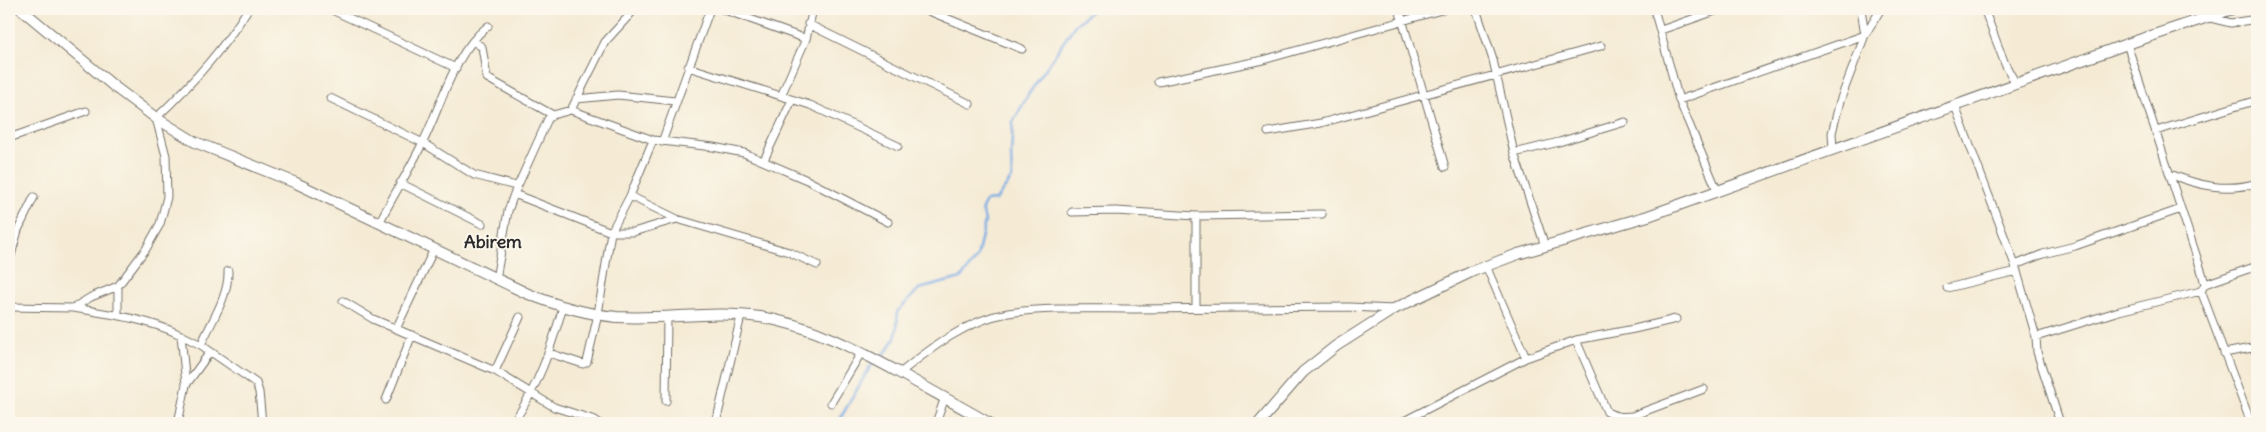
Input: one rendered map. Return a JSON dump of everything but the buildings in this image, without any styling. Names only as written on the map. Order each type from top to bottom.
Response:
[{"type":"street","points":[[21,9],[116,88],[156,118],[195,142],[296,183],[526,293],[563,307],[617,317],[705,314],[741,316],[795,325],[832,338],[882,363],[989,423]]},
{"type":"street","points":[[156,118],[186,90],[219,52],[248,9]]},
{"type":"street","points":[[330,9],[456,68]]},
{"type":"street","points":[[572,110],[605,42],[634,9]]},
{"type":"street","points":[[662,142],[675,101],[710,9]]},
{"type":"street","points":[[722,9],[806,39]]},
{"type":"street","points":[[781,96],[806,39],[813,9]]},
{"type":"street","points":[[924,9],[1022,49]]},
{"type":"street","points":[[1399,9],[1445,167]]},
{"type":"street","points":[[1158,82],[1279,56],[1445,9]]},
{"type":"street","points":[[1476,9],[1497,75],[1514,153],[1545,246]]},
{"type":"street","points":[[1654,9],[1679,100],[1717,190]]},
{"type":"street","points":[[1661,30],[1721,9]]},
{"type":"street","points":[[1861,9],[1865,34]]},
{"type":"street","points":[[1833,149],[1832,133],[1838,108],[1865,34],[1881,9]]},
{"type":"street","points":[[1984,9],[2005,64],[2016,84]]},
{"type":"street","points":[[1260,423],[1303,372],[1336,346],[1394,309],[1486,266],[1545,246],[1648,216],[2127,44],[2205,13],[2232,9]]},
{"type":"street","points":[[2205,13],[2231,23],[2257,20]]},
{"type":"street","points":[[808,24],[970,104]]},
{"type":"street","points":[[379,223],[423,143],[456,68],[478,34],[488,26]]},
{"type":"street","points":[[1679,100],[1865,34]]},
{"type":"street","points":[[473,41],[482,47],[486,78],[553,115]]},
{"type":"street","points":[[2127,44],[2181,208],[2224,353],[2251,423]]},
{"type":"street","points":[[1268,132],[1321,123],[1601,46]]},
{"type":"street","points":[[688,67],[830,113],[898,146]]},
{"type":"street","points":[[576,99],[618,95],[675,101]]},
{"type":"street","points":[[330,98],[423,143],[474,175],[516,186]]},
{"type":"street","points":[[764,160],[792,100]]},
{"type":"street","points":[[2156,131],[2257,100]]},
{"type":"street","points":[[1955,106],[2016,268],[2036,337],[2037,352],[2060,423]]},
{"type":"street","points":[[496,279],[508,210],[516,186],[548,119],[553,115],[572,110],[653,140],[713,147],[744,153],[764,160],[888,222]]},
{"type":"street","points":[[9,138],[86,111]]},
{"type":"street","points":[[73,308],[91,297],[118,286],[151,241],[160,224],[167,196],[166,156],[156,118]]},
{"type":"street","points":[[1514,153],[1625,122]]},
{"type":"street","points":[[549,353],[585,364],[598,314],[611,232],[630,196],[653,140]]},
{"type":"street","points":[[2170,174],[2208,186],[2230,188],[2257,183]]},
{"type":"street","points":[[400,183],[482,224]]},
{"type":"street","points":[[514,194],[611,232],[633,232],[677,219]]},
{"type":"street","points":[[630,196],[677,219],[789,252],[817,265]]},
{"type":"street","points":[[9,263],[18,230],[34,197]]},
{"type":"street","points":[[1947,288],[2016,268],[2043,254],[2075,246],[2181,208]]},
{"type":"street","points":[[1072,212],[1125,211],[1196,216],[1322,214]]},
{"type":"street","points":[[1196,216],[1196,308]]},
{"type":"street","points":[[397,327],[434,249]]},
{"type":"street","points":[[1486,266],[1526,358]]},
{"type":"street","points":[[2036,337],[2203,287],[2257,266]]},
{"type":"street","points":[[201,346],[224,293],[228,281],[228,271]]},
{"type":"street","points":[[118,286],[118,315]]},
{"type":"street","points":[[344,301],[373,319],[397,327],[495,371],[554,407],[599,423]]},
{"type":"street","points":[[900,373],[930,348],[973,324],[1007,313],[1074,309],[1349,306],[1394,309]]},
{"type":"street","points":[[9,307],[73,308],[118,315],[160,325],[182,335],[256,383],[259,392],[262,423]]},
{"type":"street","points":[[513,423],[532,394],[549,353],[563,307]]},
{"type":"street","points":[[666,401],[667,316]]},
{"type":"street","points":[[716,423],[741,316]]},
{"type":"street","points":[[495,371],[520,317]]},
{"type":"street","points":[[1400,423],[1526,358],[1576,340],[1676,319]]},
{"type":"street","points":[[178,423],[186,385],[182,335]]},
{"type":"street","points":[[386,400],[412,335]]},
{"type":"street","points":[[1576,340],[1607,412],[1613,415],[1620,417],[1632,416],[1704,389]]},
{"type":"street","points":[[2224,353],[2257,347]]},
{"type":"street","points":[[186,385],[210,352]]},
{"type":"street","points":[[831,403],[861,353]]},
{"type":"street","points":[[936,423],[945,397]]},
{"type":"waterway","points":[[879,359],[895,338],[897,312],[919,289],[961,278],[977,258],[985,221],[982,209],[986,201],[996,200],[1012,178],[1013,122],[1028,95],[1075,25],[1094,9]]},
{"type":"waterway","points":[[840,423],[841,417],[870,367],[875,362]]},
{"type":"district","name":"Abirem","points":[[493,241]]}]
